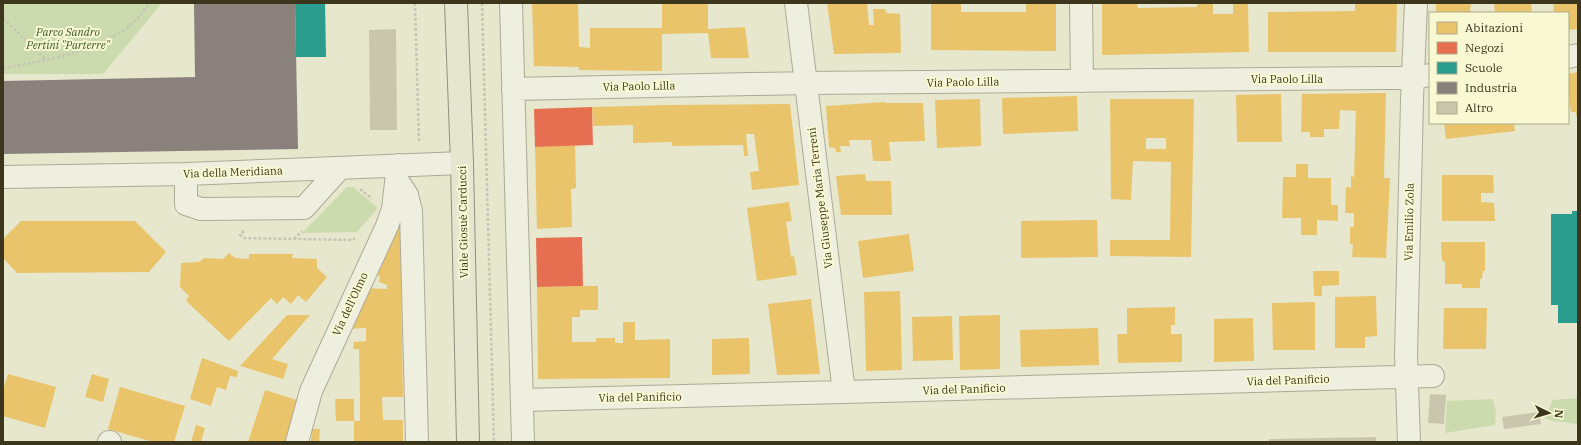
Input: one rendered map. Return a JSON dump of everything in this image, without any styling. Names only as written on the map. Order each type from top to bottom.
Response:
[{"type":"main road","name":"Viale Giosuè Carducci","points":[[456,3],[462,163],[468,442]]},
{"type":"street","points":[[511,3],[523,442]]},
{"type":"street","name":"Via Giuseppe Maria Terreni","points":[[796,3],[844,392]]},
{"type":"street","points":[[1081,3],[1082,81]]},
{"type":"street","name":"Via Emilio Zola","points":[[1409,442],[1406,372],[1412,100],[1422,76],[1416,3]]},
{"type":"street","name":"Via Paolo Lilla","points":[[513,89],[805,83],[1422,76]]},
{"type":"street","name":"Via della Meridiana","points":[[3,177],[186,174],[340,168],[397,173],[420,164],[462,163]]},
{"type":"street","points":[[186,174],[186,204],[201,209],[304,208],[340,168]]},
{"type":"street","points":[[397,173],[407,195],[412,211],[418,442]]},
{"type":"street","name":"Via dell'Olmo","points":[[297,442],[311,391],[387,226],[393,209],[397,173]]},
{"type":"street","name":"Via del Panificio","points":[[522,400],[844,392],[1433,371]]},
{"type":"path","points":[[3,68],[46,60],[87,48],[112,37],[137,18],[149,3]]},
{"type":"path","points":[[415,3],[420,164]]},
{"type":"path","points":[[482,3],[494,442]]},
{"type":"path","points":[[3,18],[46,60]]},
{"type":"path","points":[[355,184],[376,203]]},
{"type":"path","points":[[265,208],[240,235],[244,238],[353,240],[359,234]]},
{"type":"path","points":[[294,239],[304,228]]},
{"type":"green space","name":"Parco Sandro Pertini \"Parterre\"","points":[[3,3],[162,3],[103,74],[3,74]]},
{"type":"green space","points":[[347,187],[353,187],[378,208],[357,232],[302,233]]},
{"type":"green space","points":[[1578,398],[1578,424],[1552,421],[1545,418],[1553,400]]},
{"type":"green space","points":[[1493,399],[1496,412],[1495,425],[1445,433],[1447,401]]},
{"type":"building: Abitazioni","points":[[532,3],[578,3],[579,47],[590,48],[590,28],[662,28],[662,3],[708,3],[708,29],[745,27],[749,58],[711,58],[708,33],[662,34],[662,71],[579,70],[579,67],[534,66]]},
{"type":"building: Abitazioni","points":[[827,3],[867,3],[869,25],[874,25],[873,9],[885,9],[886,13],[900,14],[901,53],[834,54]]},
{"type":"building: Abitazioni","points":[[931,3],[961,3],[961,12],[1026,12],[1026,3],[1056,3],[1056,51],[931,50]]},
{"type":"building: Abitazioni","points":[[1102,3],[1137,3],[1138,8],[1197,7],[1197,3],[1213,3],[1213,14],[1233,14],[1233,3],[1248,3],[1249,52],[1102,55]]},
{"type":"building: Abitazioni","points":[[1355,3],[1397,3],[1396,52],[1268,52],[1268,12],[1355,11]]},
{"type":"building: Abitazioni","points":[[1436,3],[1471,3],[1471,12],[1436,12]]},
{"type":"building: Abitazioni","points":[[1494,3],[1531,3],[1532,12],[1495,12]]},
{"type":"building: Abitazioni","points":[[1553,3],[1578,3],[1578,29],[1569,30],[1569,12],[1554,12]]},
{"type":"building: Abitazioni","points":[[1578,72],[1578,116],[1576,116],[1576,112],[1571,112],[1569,98],[1569,74]]},
{"type":"building: Abitazioni","points":[[1386,93],[1384,178],[1390,178],[1386,258],[1352,257],[1353,244],[1350,244],[1350,227],[1354,227],[1354,213],[1345,213],[1346,187],[1351,188],[1351,176],[1354,177],[1356,111],[1340,110],[1339,129],[1324,129],[1324,137],[1310,137],[1310,132],[1301,132],[1302,94]]},
{"type":"building: Abitazioni","points":[[1281,94],[1282,142],[1237,142],[1236,95]]},
{"type":"building: Abitazioni","points":[[1077,96],[1078,131],[1003,134],[1002,98]]},
{"type":"building: Abitazioni","points":[[980,99],[981,146],[937,148],[935,100]]},
{"type":"building: Abitazioni","points":[[1110,99],[1194,99],[1191,257],[1110,256],[1110,240],[1170,240],[1171,162],[1133,161],[1131,200],[1111,199]],"holes":[[[1146,138],[1166,138],[1166,149],[1146,149]]]},
{"type":"building: Abitazioni","points":[[885,102],[923,103],[925,141],[889,142],[891,161],[873,161],[871,140],[849,140],[850,146],[840,146],[841,152],[836,152],[835,148],[829,147],[826,106]]},
{"type":"building: Abitazioni","points":[[790,104],[799,185],[752,190],[750,172],[759,171],[754,134],[746,134],[748,156],[744,156],[743,145],[672,146],[672,142],[633,143],[633,125],[593,126],[592,107]]},
{"type":"building: Abitazioni","points":[[1444,124],[1514,124],[1515,131],[1446,139]]},
{"type":"building: Abitazioni","points":[[575,145],[576,188],[571,189],[572,227],[537,229],[535,147]]},
{"type":"building: Abitazioni","points":[[1296,164],[1308,164],[1308,178],[1331,178],[1331,205],[1338,205],[1338,221],[1317,220],[1317,235],[1301,235],[1301,218],[1282,218],[1283,177],[1296,177]]},
{"type":"building: Abitazioni","points":[[865,174],[866,181],[891,181],[892,215],[841,215],[836,176]]},
{"type":"building: Abitazioni","points":[[1442,175],[1493,175],[1494,193],[1481,193],[1481,202],[1494,203],[1495,221],[1442,221]]},
{"type":"building: Abitazioni","points":[[789,202],[792,221],[786,222],[791,257],[794,256],[797,275],[757,281],[747,208]]},
{"type":"building: Abitazioni","points":[[1097,220],[1098,257],[1021,258],[1021,221]]},
{"type":"building: Abitazioni","points":[[21,221],[135,221],[166,252],[149,272],[17,273],[3,258],[3,239]]},
{"type":"building: Abitazioni","points":[[395,223],[400,225],[403,397],[382,397],[383,420],[403,420],[403,442],[354,442],[354,421],[360,421],[360,397],[359,349],[353,349],[354,342],[366,341],[366,328],[346,329],[362,288],[387,289],[387,285],[379,282],[380,276],[369,273]]},
{"type":"building: Abitazioni","points":[[909,234],[914,271],[863,278],[858,241]]},
{"type":"building: Abitazioni","points":[[1441,242],[1485,242],[1485,271],[1483,271],[1482,279],[1480,279],[1480,288],[1462,288],[1462,284],[1445,284],[1445,262],[1442,261]]},
{"type":"building: Abitazioni","points":[[229,253],[235,258],[249,259],[249,254],[293,254],[292,258],[317,259],[317,268],[327,277],[306,302],[298,295],[291,304],[283,297],[277,304],[271,298],[229,341],[186,301],[189,296],[180,287],[181,263],[199,262],[204,258],[223,259]]},
{"type":"building: Abitazioni","points":[[1313,271],[1339,271],[1339,285],[1322,286],[1322,296],[1314,296]]},
{"type":"building: Abitazioni","points":[[598,286],[598,310],[580,310],[580,317],[572,317],[572,342],[596,342],[596,338],[615,338],[615,343],[623,343],[623,322],[635,322],[635,340],[670,339],[670,378],[538,379],[537,287]]},
{"type":"building: Abitazioni","points":[[900,291],[902,370],[866,371],[864,292]]},
{"type":"building: Abitazioni","points":[[1376,296],[1377,336],[1365,337],[1365,348],[1335,348],[1335,297]]},
{"type":"building: Abitazioni","points":[[811,299],[820,374],[777,375],[768,304]]},
{"type":"building: Abitazioni","points":[[1315,302],[1315,350],[1273,350],[1272,303]]},
{"type":"building: Abitazioni","points":[[1175,307],[1175,325],[1171,325],[1171,334],[1182,334],[1182,362],[1118,363],[1117,334],[1127,334],[1127,308]]},
{"type":"building: Abitazioni","points":[[1444,308],[1487,308],[1486,349],[1443,349]]},
{"type":"building: Abitazioni","points":[[287,315],[310,315],[272,359],[288,364],[283,379],[240,366]]},
{"type":"building: Abitazioni","points":[[1000,315],[1000,369],[960,370],[959,316]]},
{"type":"building: Abitazioni","points":[[952,316],[953,360],[913,361],[912,317]]},
{"type":"building: Abitazioni","points":[[1253,318],[1254,361],[1214,362],[1214,319]]},
{"type":"building: Abitazioni","points":[[1098,328],[1099,365],[1021,367],[1020,330]]},
{"type":"building: Abitazioni","points":[[749,338],[750,374],[712,375],[712,339]]},
{"type":"building: Abitazioni","points":[[202,358],[238,371],[237,377],[230,376],[226,390],[217,387],[211,406],[190,399]]},
{"type":"building: Abitazioni","points":[[8,374],[56,387],[45,428],[3,416],[3,390]]},
{"type":"building: Abitazioni","points":[[92,374],[109,379],[103,402],[85,397]]},
{"type":"building: Abitazioni","points":[[120,387],[185,406],[174,442],[153,442],[108,429]]},
{"type":"building: Abitazioni","points":[[265,390],[300,401],[286,442],[248,442]]},
{"type":"building: Abitazioni","points":[[335,399],[354,399],[354,421],[336,421]]},
{"type":"building: Abitazioni","points":[[196,425],[205,428],[201,442],[191,442]]},
{"type":"building: Abitazioni","points":[[312,429],[320,429],[319,442],[311,442]]},
{"type":"building: Negozi","points":[[592,107],[593,145],[535,147],[534,109]]},
{"type":"building: Negozi","points":[[582,237],[583,286],[537,287],[536,238]]},
{"type":"building: Scuole","points":[[295,3],[325,3],[326,57],[296,57]]},
{"type":"building: Scuole","points":[[1572,211],[1578,211],[1578,323],[1558,323],[1558,305],[1551,305],[1551,214],[1572,214]]},
{"type":"building: Industria","points":[[194,3],[295,3],[298,149],[3,154],[3,81],[195,77]]},
{"type":"building: Altro","points":[[396,29],[397,130],[370,130],[369,30]]},
{"type":"building: Altro","points":[[1430,394],[1446,395],[1444,424],[1428,423]]},
{"type":"building: Altro","points":[[1539,412],[1541,424],[1504,429],[1502,417]]},
{"type":"building: Altro","points":[[1376,437],[1376,442],[1269,442],[1269,439]]}]
